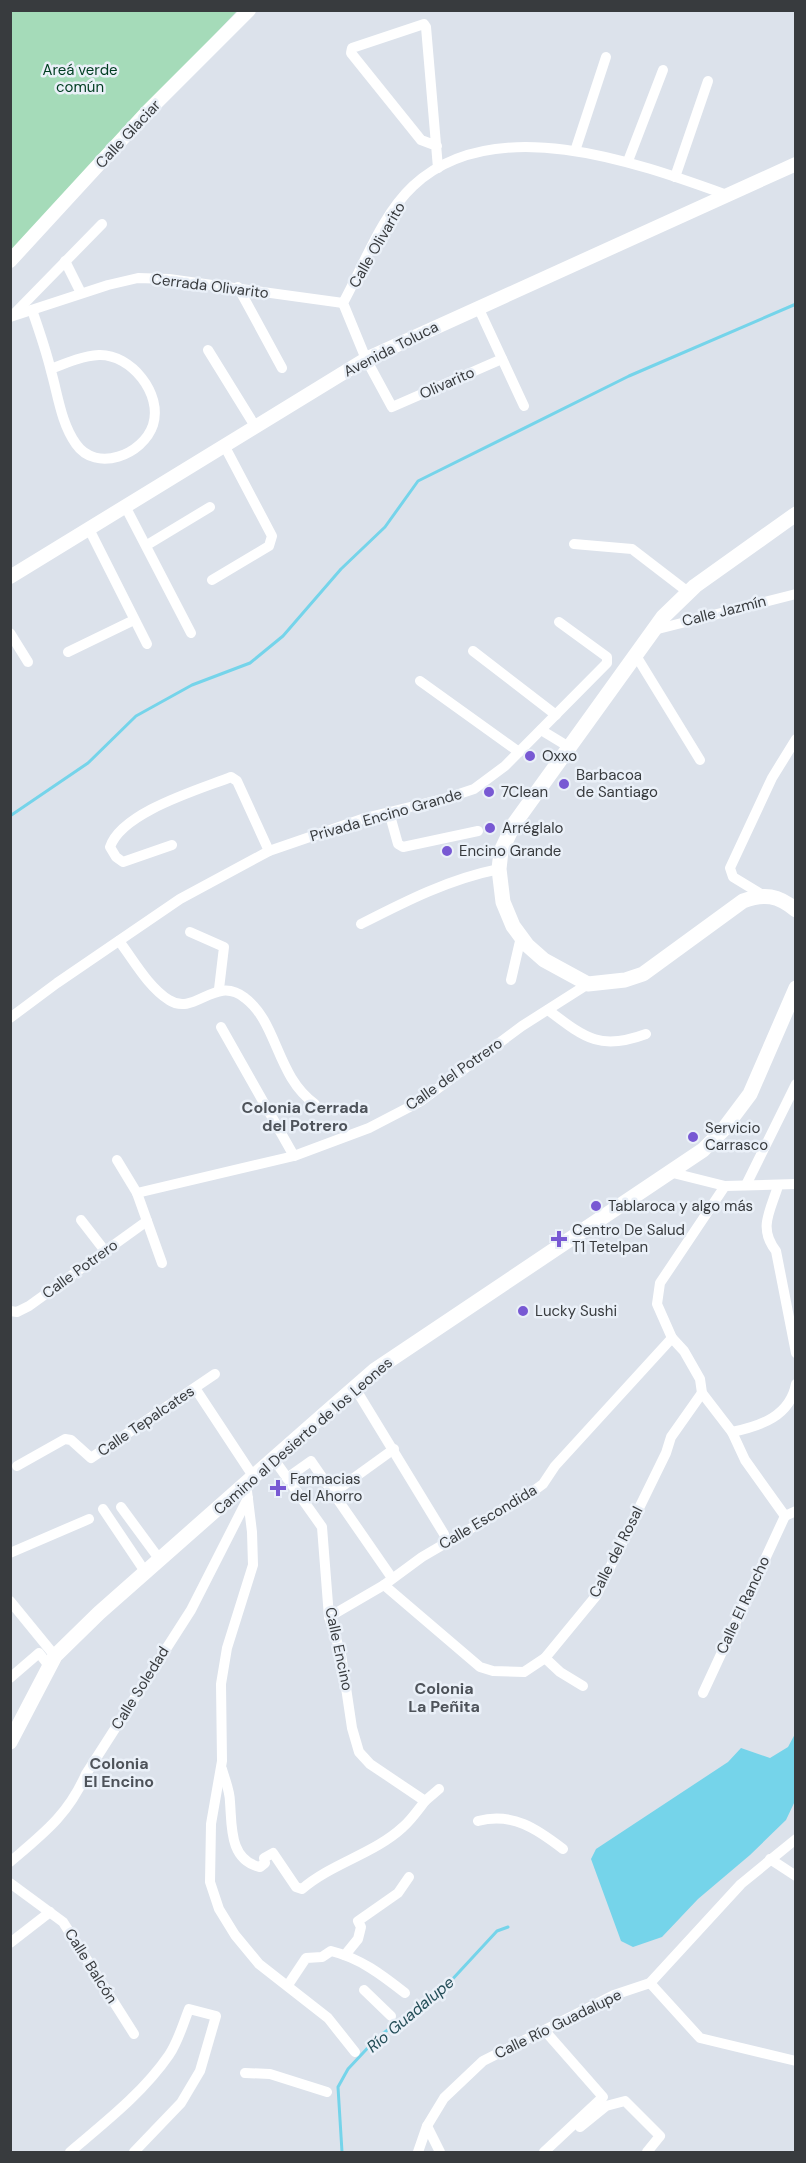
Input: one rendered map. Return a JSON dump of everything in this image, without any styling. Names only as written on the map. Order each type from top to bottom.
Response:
[{"type":"main road","points":[[795,514],[688,592],[654,630],[634,654],[513,824],[501,851],[499,869],[503,902],[513,926],[521,937],[544,960],[588,984],[625,980],[643,974],[743,901],[761,894],[772,896],[795,910]]},
{"type":"main road","name":"Camino al Desierto de los Leones","points":[[10,1742],[52,1661],[99,1613],[249,1486],[273,1458],[375,1370],[673,1173],[717,1136],[750,1094],[795,988]]},
{"type":"street","name":"Calle Glaciar","points":[[10,261],[147,112],[249,10]]},
{"type":"street","points":[[437,146],[421,140],[351,53],[351,48],[424,24],[437,146],[438,168]]},
{"type":"street","points":[[575,151],[606,57]]},
{"type":"street","points":[[628,161],[663,70]]},
{"type":"street","points":[[675,177],[708,81]]},
{"type":"street","name":"Calle Olivarito","points":[[392,407],[366,359],[343,303],[392,212],[414,185],[438,168],[463,157],[491,150],[540,148],[575,151],[628,161],[727,195]]},
{"type":"street","name":"Avenida Toluca","points":[[10,577],[366,359],[478,306],[795,164]]},
{"type":"street","points":[[11,316],[102,224]]},
{"type":"street","points":[[65,261],[81,293]]},
{"type":"street","name":"Cerrada Olivarito","points":[[11,316],[81,293],[138,279],[169,279],[238,287],[343,303]]},
{"type":"street","points":[[238,287],[282,368]]},
{"type":"street","points":[[478,306],[524,406]]},
{"type":"street","points":[[32,310],[51,369],[65,424],[76,445],[84,453],[97,459],[112,459],[128,452],[142,441],[153,426],[155,407],[149,390],[136,370],[121,360],[101,355],[83,357],[51,369]]},
{"type":"street","points":[[207,350],[255,426]]},
{"type":"street","name":"Olivarito","points":[[392,407],[502,358]]},
{"type":"street","points":[[212,580],[269,546],[272,541],[272,536],[224,445]]},
{"type":"street","points":[[125,506],[191,633]]},
{"type":"street","points":[[147,545],[210,507]]},
{"type":"street","points":[[89,529],[147,644]]},
{"type":"street","points":[[574,544],[632,549],[688,592]]},
{"type":"street","name":"Calle Jazmín","points":[[654,630],[795,594]]},
{"type":"street","points":[[68,652],[134,620]]},
{"type":"street","name":"Privada Encino Grande","points":[[10,1018],[180,899],[269,850],[389,812],[474,789],[519,752],[608,660],[559,622]]},
{"type":"street","points":[[10,633],[28,662]]},
{"type":"street","points":[[472,651],[556,715]]},
{"type":"street","points":[[634,654],[700,760]]},
{"type":"street","points":[[420,681],[519,752]]},
{"type":"street","points":[[541,730],[569,747]]},
{"type":"street","points":[[761,894],[733,877],[730,868],[771,778],[795,740]]},
{"type":"street","points":[[172,845],[123,862],[116,857],[110,847],[114,837],[163,803],[231,777],[237,781],[269,850]]},
{"type":"street","points":[[389,812],[398,844],[403,847],[478,831]]},
{"type":"street","points":[[361,924],[415,896],[456,879],[499,869]]},
{"type":"street","points":[[190,932],[224,947],[219,989]]},
{"type":"street","points":[[511,980],[521,937]]},
{"type":"street","points":[[119,940],[160,993],[170,1001],[179,1005],[194,1002],[219,989],[236,992],[248,999],[261,1017],[289,1077],[302,1095],[315,1104]]},
{"type":"street","name":"Calle del Potrero","points":[[137,1193],[294,1156],[369,1128],[420,1101],[497,1044],[588,984]]},
{"type":"street","points":[[548,1010],[579,1034],[598,1041],[621,1043],[646,1034]]},
{"type":"street","points":[[221,1027],[294,1156]]},
{"type":"street","points":[[746,1185],[795,1084]]},
{"type":"street","points":[[117,1160],[137,1193],[162,1263]]},
{"type":"street","points":[[673,1173],[725,1186],[795,1184]]},
{"type":"street","points":[[725,1186],[660,1283],[657,1304],[672,1338],[700,1379],[702,1393],[732,1432],[745,1460],[784,1516],[795,1511]]},
{"type":"street","points":[[778,1186],[765,1228],[767,1239],[776,1251],[795,1353]]},
{"type":"street","points":[[81,1221],[105,1251]]},
{"type":"street","name":"Calle Potrero","points":[[10,1311],[17,1312],[29,1306],[147,1221]]},
{"type":"street","name":"Calle Escondida","points":[[329,1617],[422,1557],[528,1496],[543,1484],[555,1466],[672,1338]]},
{"type":"street","name":"Calle Tepalcates","points":[[17,1466],[65,1439],[71,1440],[87,1458],[90,1458],[215,1374]]},
{"type":"street","points":[[732,1432],[750,1428],[784,1411],[793,1398],[795,1384]]},
{"type":"street","points":[[195,1388],[249,1486],[253,1565],[227,1648],[221,1684],[222,1766],[211,1824],[210,1882],[219,1909],[235,1935],[259,1964],[328,2018],[355,2052]]},
{"type":"street","points":[[355,1388],[444,1534]]},
{"type":"street","name":"Calle del Rosal","points":[[287,1478],[311,1461],[388,1581],[480,1667],[492,1671],[524,1672],[545,1658],[596,1596],[666,1453],[671,1437],[702,1393]]},
{"type":"street","points":[[333,1493],[394,1449]]},
{"type":"street","name":"Calle Encino","points":[[273,1458],[322,1527],[329,1617],[341,1654],[352,1728],[359,1752],[370,1764],[425,1802]]},
{"type":"street","name":"Calle Soledad","points":[[10,1862],[63,1814],[75,1799],[86,1774],[191,1611],[249,1486]]},
{"type":"street","points":[[121,1508],[160,1560]]},
{"type":"street","points":[[103,1509],[146,1574]]},
{"type":"street","name":"Calle El Rancho","points":[[703,1693],[784,1516]]},
{"type":"street","points":[[10,1553],[89,1519]]},
{"type":"street","points":[[10,1601],[52,1661]]},
{"type":"street","points":[[10,1678],[39,1653],[52,1661]]},
{"type":"street","points":[[545,1658],[560,1672],[583,1686]]},
{"type":"street","points":[[222,1766],[230,1800],[231,1833],[238,1852],[260,1867],[265,1863],[264,1858],[273,1853],[296,1887],[302,1889],[313,1880],[387,1839],[403,1827],[438,1789]]},
{"type":"street","points":[[478,1821],[490,1818],[515,1820],[537,1830],[563,1850]]},
{"type":"street","name":"Calle Río Guadalupe","points":[[418,2152],[427,2126],[444,2098],[483,2061],[614,1995],[650,1983],[741,1884],[795,1839]]},
{"type":"street","points":[[770,1859],[795,1876]]},
{"type":"street","points":[[345,1955],[358,1939],[361,1927],[358,1921],[398,1893],[409,1877]]},
{"type":"street","name":"Calle Balcón","points":[[10,1883],[63,1922],[78,1942],[134,2034]]},
{"type":"street","points":[[10,1943],[50,1912]]},
{"type":"street","points":[[288,1986],[306,1958],[322,1956],[331,1951],[345,1955],[375,1970],[405,1994]]},
{"type":"street","points":[[650,1983],[700,2038],[795,2061]]},
{"type":"street","points":[[364,1990],[391,2016]]},
{"type":"street","points":[[70,2152],[119,2111],[155,2073],[170,2054],[189,2009],[216,2016],[200,2071],[180,2103],[134,2152]]},
{"type":"street","points":[[544,2152],[603,2097],[545,2031]]},
{"type":"street","points":[[245,2073],[270,2074],[327,2092]]},
{"type":"street","points":[[552,2152],[606,2106],[625,2101],[660,2136],[647,2152]]},
{"type":"street","points":[[427,2126],[440,2152]]},
{"type":"green space","name":"Areá verde común","points":[[11,11],[237,11],[11,251]]},
{"type":"water","points":[[795,1734],[795,1801],[786,1820],[750,1855],[698,1899],[662,1937],[633,1947],[621,1941],[591,1859],[596,1849],[728,1762],[741,1748],[770,1758],[788,1747]]},
{"type":"waterway","points":[[10,816],[88,763],[136,716],[192,685],[250,663],[283,636],[341,569],[385,527],[418,481],[629,376],[796,304]]},
{"type":"waterway","name":"Río Guadalupe","points":[[342,2152],[338,2087],[348,2069],[377,2038],[448,1984],[497,1931],[508,1927]]},
{"type":"place","name":"Oxxo","points":[[530,756]]},
{"type":"place","name":"Barbacoa de Santiago","points":[[564,784]]},
{"type":"place","name":"7Clean","points":[[489,792]]},
{"type":"place","name":"Arréglalo","points":[[490,828]]},
{"type":"place","name":"Encino Grande","points":[[447,851]]},
{"type":"place","name":"Servicio Carrasco","points":[[693,1137]]},
{"type":"place","name":"Tablaroca y algo más","points":[[596,1206]]},
{"type":"place","name":"Centro De Salud T1 Tetelpan","points":[[559,1239]]},
{"type":"place","name":"Lucky Sushi","points":[[523,1311]]},
{"type":"place","name":"Farmacias del Ahorro","points":[[278,1488]]},
{"type":"district","name":"Colonia Cerrada del Potrero","points":[[305,1116]]},
{"type":"district","name":"Colonia La Peñita","points":[[444,1697]]},
{"type":"district","name":"Colonia El Encino","points":[[119,1772]]}]
